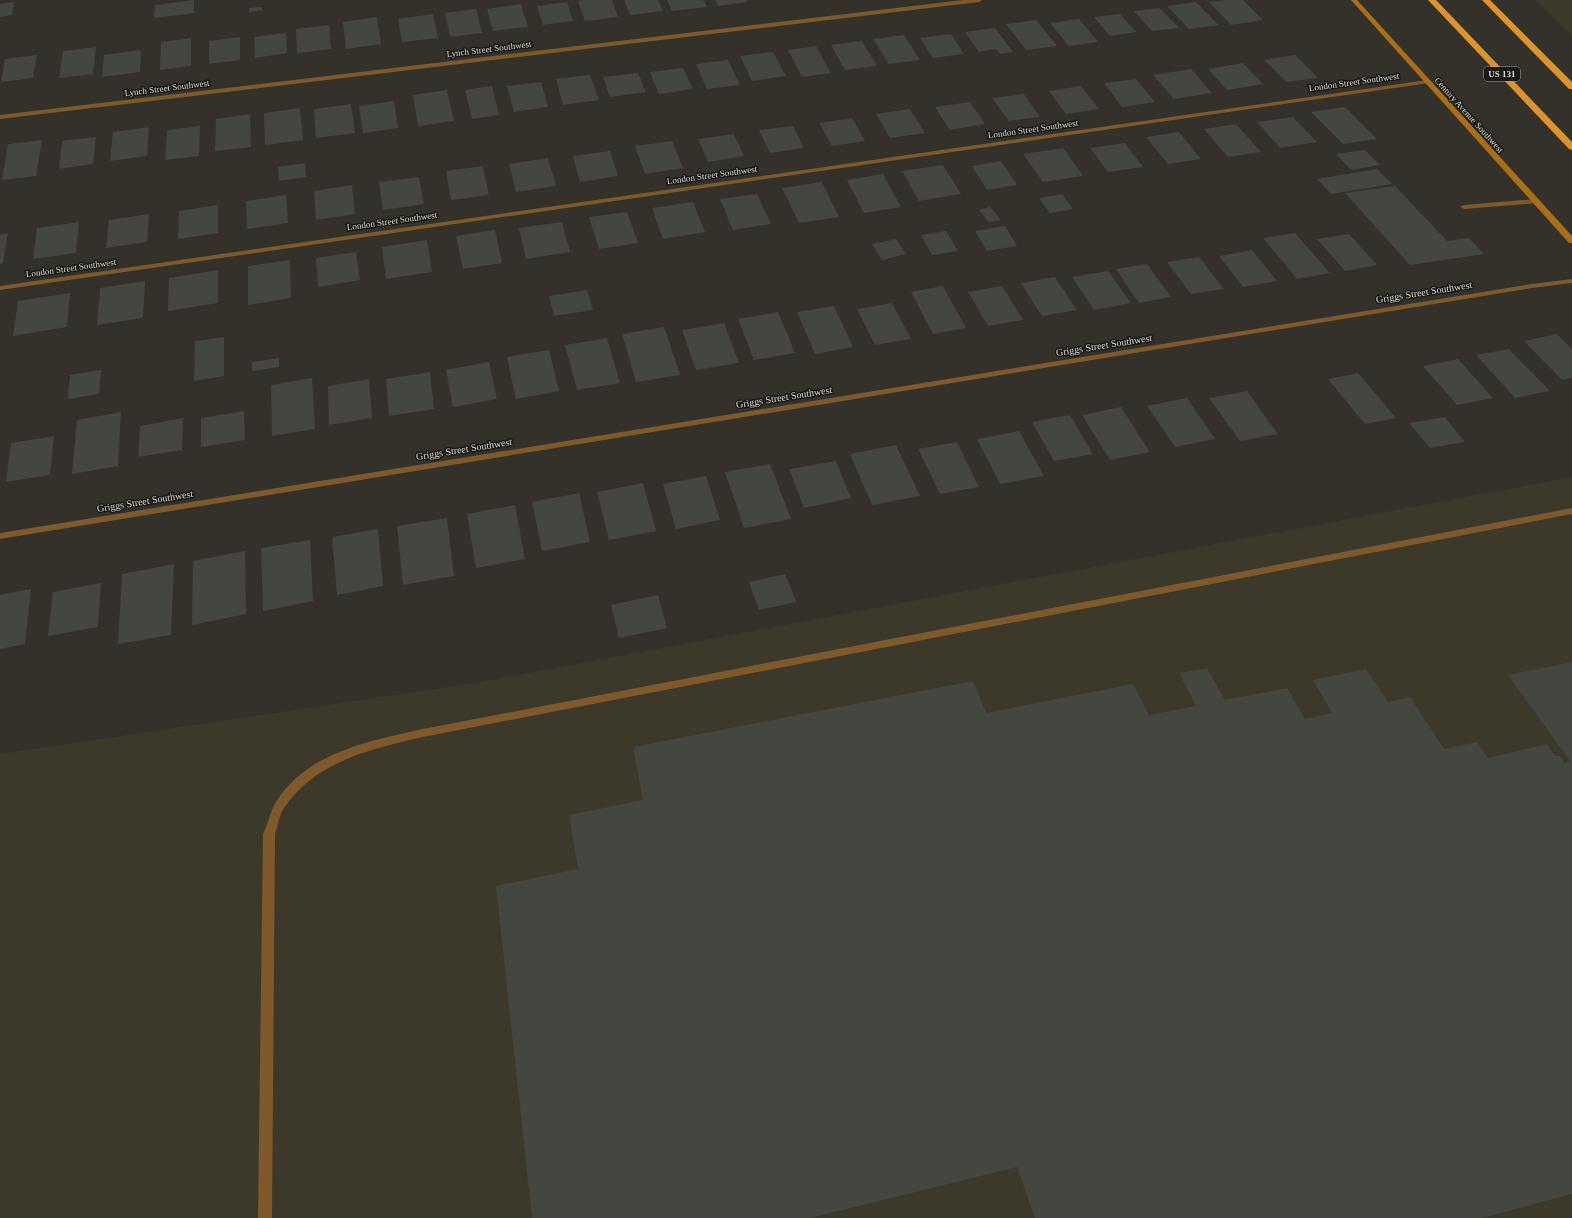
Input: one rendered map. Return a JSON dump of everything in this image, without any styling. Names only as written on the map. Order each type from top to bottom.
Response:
[{"type":"highway","name":"US 131","points":[[1432,0],[1572,147]]},
{"type":"highway","points":[[1486,0],[1572,87]]},
{"type":"street","name":"Lynch Street Southwest","points":[[0,117],[979,0]]},
{"type":"street","name":"Century Avenue Southwest","points":[[1354,0],[1572,241]]},
{"type":"street","name":"London Street Southwest","points":[[0,288],[1427,82]]},
{"type":"street","points":[[1464,206],[1536,201]]},
{"type":"street","name":"Griggs Street Southwest","points":[[0,536],[1524,287],[1572,281]]},
{"type":"street","points":[[265,1218],[269,834],[279,806],[300,781],[324,763],[366,746],[423,733],[1572,511]]},
{"type":"shaded area","points":[[1535,0],[1572,0],[1572,36]]},
{"type":"shaded area","points":[[1572,477],[1572,1218],[0,1218],[0,754],[481,682]]},
{"type":"building","points":[[194,0],[194,13],[154,18],[155,5]]},
{"type":"building","points":[[612,0],[618,17],[585,21],[578,1]]},
{"type":"building","points":[[624,0],[658,0],[663,11],[630,15]]},
{"type":"building","points":[[667,0],[704,0],[707,7],[672,11]]},
{"type":"building","points":[[715,0],[747,0],[748,2],[718,6]]},
{"type":"building","points":[[1243,0],[1263,20],[1231,25],[1209,2]]},
{"type":"building","points":[[14,2],[12,15],[0,17],[0,4]]},
{"type":"building","points":[[567,2],[573,21],[543,25],[537,6]]},
{"type":"building","points":[[1196,2],[1219,25],[1189,29],[1167,6]]},
{"type":"building","points":[[521,4],[528,27],[493,31],[487,9]]},
{"type":"building","points":[[262,7],[262,10],[249,12],[249,8]]},
{"type":"building","points":[[1160,8],[1179,28],[1152,31],[1134,11]]},
{"type":"building","points":[[476,9],[482,33],[450,37],[445,13]]},
{"type":"building","points":[[433,14],[438,38],[402,42],[398,19]]},
{"type":"building","points":[[1120,14],[1136,32],[1110,36],[1094,17]]},
{"type":"building","points":[[377,17],[381,44],[346,49],[343,22]]},
{"type":"building","points":[[1079,19],[1098,42],[1069,46],[1050,23]]},
{"type":"building","points":[[1036,20],[1057,46],[1026,50],[1006,24]]},
{"type":"building","points":[[329,25],[331,49],[297,53],[296,29]]},
{"type":"building","points":[[995,28],[1013,52],[1000,54],[996,49],[979,52],[965,32]]},
{"type":"building","points":[[286,33],[287,53],[255,58],[254,37]]},
{"type":"building","points":[[951,34],[964,54],[933,58],[920,38]]},
{"type":"building","points":[[904,35],[920,60],[889,64],[873,39]]},
{"type":"building","points":[[240,37],[240,60],[209,64],[209,41]]},
{"type":"building","points":[[191,38],[191,66],[160,70],[161,42]]},
{"type":"building","points":[[862,41],[877,66],[845,70],[831,45]]},
{"type":"building","points":[[816,46],[831,73],[802,77],[788,50]]},
{"type":"building","points":[[96,47],[93,74],[59,78],[63,51]]},
{"type":"building","points":[[141,50],[140,72],[102,77],[104,55]]},
{"type":"building","points":[[773,52],[786,76],[752,81],[740,56]]},
{"type":"building","points":[[37,55],[33,78],[1,82],[5,59]]},
{"type":"building","points":[[1295,55],[1318,78],[1287,82],[1264,60]]},
{"type":"building","points":[[728,60],[740,85],[707,89],[696,64]]},
{"type":"building","points":[[1243,63],[1263,84],[1227,90],[1208,69]]},
{"type":"building","points":[[683,68],[693,89],[659,94],[650,72]]},
{"type":"building","points":[[1191,69],[1212,93],[1174,99],[1153,75]]},
{"type":"building","points":[[638,73],[646,92],[610,97],[603,77]]},
{"type":"building","points":[[590,75],[599,100],[563,105],[556,79]]},
{"type":"building","points":[[1136,79],[1155,102],[1122,107],[1104,83]]},
{"type":"building","points":[[541,82],[548,107],[514,112],[507,86]]},
{"type":"building","points":[[492,86],[499,115],[472,119],[465,90]]},
{"type":"building","points":[[1081,86],[1099,109],[1066,114],[1049,91]]},
{"type":"building","points":[[447,90],[454,121],[418,126],[413,95]]},
{"type":"building","points":[[1024,94],[1040,117],[1009,121],[992,98]]},
{"type":"building","points":[[394,101],[398,128],[363,133],[359,106]]},
{"type":"building","points":[[970,102],[985,124],[950,130],[935,107]]},
{"type":"building","points":[[351,104],[355,133],[316,138],[314,109]]},
{"type":"building","points":[[1345,107],[1377,139],[1343,144],[1311,112]]},
{"type":"building","points":[[300,108],[303,140],[265,145],[264,113]]},
{"type":"building","points":[[910,109],[925,133],[890,138],[876,114]]},
{"type":"building","points":[[250,114],[251,147],[215,151],[216,119]]},
{"type":"building","points":[[1293,117],[1317,142],[1280,148],[1257,122]]},
{"type":"building","points":[[852,118],[865,141],[832,146],[819,123]]},
{"type":"building","points":[[1236,124],[1261,152],[1228,157],[1204,129]]},
{"type":"building","points":[[200,126],[199,156],[165,160],[167,130]]},
{"type":"building","points":[[793,126],[804,148],[770,153],[759,130]]},
{"type":"building","points":[[149,127],[147,156],[110,161],[113,132]]},
{"type":"building","points":[[1179,132],[1201,159],[1168,164],[1146,137]]},
{"type":"building","points":[[734,134],[744,156],[708,162],[698,139]]},
{"type":"building","points":[[96,137],[93,164],[59,169],[62,141]]},
{"type":"building","points":[[42,140],[36,176],[2,180],[8,144]]},
{"type":"building","points":[[672,141],[683,168],[645,174],[635,146]]},
{"type":"building","points":[[1125,143],[1143,167],[1108,172],[1090,148]]},
{"type":"building","points":[[1063,148],[1083,176],[1043,182],[1023,154]]},
{"type":"building","points":[[1365,150],[1380,165],[1351,170],[1336,154]]},
{"type":"building","points":[[610,151],[618,176],[580,182],[573,156]]},
{"type":"building","points":[[548,158],[556,186],[516,192],[509,164]]},
{"type":"building","points":[[1001,161],[1017,185],[987,190],[972,166]]},
{"type":"building","points":[[305,163],[306,177],[279,181],[278,167]]},
{"type":"building","points":[[943,165],[961,194],[919,201],[902,171]]},
{"type":"building","points":[[483,166],[489,195],[451,200],[446,171]]},
{"type":"building","points":[[1377,169],[1392,184],[1331,194],[1317,179]]},
{"type":"building","points":[[883,174],[901,207],[864,213],[847,180]]},
{"type":"building","points":[[419,177],[424,204],[383,210],[379,182]]},
{"type":"building","points":[[822,182],[839,217],[799,223],[782,188]]},
{"type":"building","points":[[352,185],[355,214],[316,220],[314,191]]},
{"type":"building","points":[[1395,186],[1447,241],[1469,238],[1484,254],[1410,265],[1345,193]]},
{"type":"building","points":[[757,194],[771,224],[733,230],[720,199]]},
{"type":"building","points":[[1062,194],[1073,209],[1050,213],[1039,198]]},
{"type":"building","points":[[286,195],[288,223],[247,229],[246,201]]},
{"type":"building","points":[[693,202],[705,232],[663,239],[652,208]]},
{"type":"building","points":[[218,205],[218,233],[178,239],[179,211]]},
{"type":"building","points":[[990,207],[1001,220],[989,222],[979,210]]},
{"type":"building","points":[[627,212],[638,243],[599,249],[589,217]]},
{"type":"building","points":[[149,214],[147,242],[106,248],[109,220]]},
{"type":"building","points":[[79,222],[76,253],[33,259],[37,228]]},
{"type":"building","points":[[562,222],[570,252],[526,259],[519,228]]},
{"type":"building","points":[[1005,226],[1017,246],[987,251],[975,231]]},
{"type":"building","points":[[495,230],[502,263],[463,269],[456,236]]},
{"type":"building","points":[[946,231],[958,251],[932,255],[921,235]]},
{"type":"building","points":[[8,233],[3,263],[0,264],[0,235]]},
{"type":"building","points":[[1295,233],[1330,273],[1297,279],[1263,238]]},
{"type":"building","points":[[1349,234],[1377,265],[1345,271],[1317,239]]},
{"type":"building","points":[[896,239],[906,254],[882,260],[872,244]]},
{"type":"building","points":[[427,240],[432,272],[386,279],[382,247]]},
{"type":"building","points":[[1252,250],[1277,281],[1243,287],[1219,256]]},
{"type":"building","points":[[356,252],[360,280],[318,287],[316,258]]},
{"type":"building","points":[[1199,257],[1224,289],[1191,294],[1167,262]]},
{"type":"building","points":[[290,260],[291,298],[248,305],[248,266]]},
{"type":"building","points":[[1147,264],[1171,297],[1139,303],[1116,269]]},
{"type":"building","points":[[218,270],[218,303],[168,311],[169,278]]},
{"type":"building","points":[[1108,271],[1131,303],[1094,310],[1072,277]]},
{"type":"building","points":[[1055,277],[1077,310],[1042,316],[1021,283]]},
{"type":"building","points":[[145,281],[143,318],[97,325],[100,288]]},
{"type":"building","points":[[943,286],[966,328],[933,334],[911,292]]},
{"type":"building","points":[[1002,286],[1023,320],[988,326],[968,292]]},
{"type":"building","points":[[587,290],[593,310],[554,316],[549,296]]},
{"type":"building","points":[[70,293],[67,327],[13,336],[18,301]]},
{"type":"building","points":[[892,303],[911,339],[875,345],[857,309]]},
{"type":"building","points":[[834,306],[853,347],[815,354],[797,312]]},
{"type":"building","points":[[778,312],[795,353],[754,360],[738,319]]},
{"type":"building","points":[[724,323],[739,363],[696,370],[682,330]]},
{"type":"building","points":[[664,327],[680,375],[636,382],[622,334]]},
{"type":"building","points":[[1557,334],[1572,349],[1572,378],[1562,380],[1524,341]]},
{"type":"building","points":[[224,337],[224,376],[194,381],[195,341]]},
{"type":"building","points":[[607,338],[620,383],[577,390],[565,345]]},
{"type":"building","points":[[1509,349],[1550,391],[1515,398],[1476,355]]},
{"type":"building","points":[[549,350],[559,391],[516,399],[507,357]]},
{"type":"building","points":[[279,358],[279,367],[252,371],[252,362]]},
{"type":"building","points":[[1458,359],[1493,398],[1457,405],[1423,366]]},
{"type":"building","points":[[489,362],[497,399],[453,407],[446,370]]},
{"type":"building","points":[[101,370],[99,394],[68,399],[70,375]]},
{"type":"building","points":[[430,372],[434,409],[389,416],[386,379]]},
{"type":"building","points":[[1358,373],[1396,418],[1365,424],[1328,379]]},
{"type":"building","points":[[312,378],[315,429],[272,436],[271,385]]},
{"type":"building","points":[[369,379],[372,418],[329,425],[328,386]]},
{"type":"building","points":[[1247,391],[1278,434],[1240,441],[1209,398]]},
{"type":"building","points":[[1187,398],[1215,439],[1175,447],[1147,406]]},
{"type":"building","points":[[1121,407],[1150,452],[1110,460],[1082,415]]},
{"type":"building","points":[[244,411],[245,440],[201,447],[201,418]]},
{"type":"building","points":[[121,412],[118,466],[72,474],[77,420]]},
{"type":"building","points":[[1070,415],[1093,454],[1054,461],[1032,422]]},
{"type":"building","points":[[1445,417],[1465,442],[1430,448],[1409,423]]},
{"type":"building","points":[[183,418],[182,450],[138,457],[140,426]]},
{"type":"building","points":[[1019,431],[1044,476],[1000,484],[977,439]]},
{"type":"building","points":[[54,436],[50,475],[6,482],[11,443]]},
{"type":"building","points":[[957,442],[979,487],[940,494],[918,449]]},
{"type":"building","points":[[896,445],[920,496],[872,505],[850,454]]},
{"type":"building","points":[[836,461],[851,498],[804,508],[789,469]]},
{"type":"building","points":[[770,464],[791,519],[744,528],[725,472]]},
{"type":"building","points":[[706,476],[720,520],[676,529],[663,484]]},
{"type":"building","points":[[643,483],[656,531],[609,540],[597,492]]},
{"type":"building","points":[[579,493],[590,542],[542,551],[532,502]]},
{"type":"building","points":[[515,505],[525,559],[476,568],[467,514]]},
{"type":"building","points":[[447,518],[454,576],[403,585],[397,526]]},
{"type":"building","points":[[378,529],[383,586],[337,595],[332,537]]},
{"type":"building","points":[[310,540],[313,601],[263,611],[261,548]]},
{"type":"building","points":[[245,551],[246,614],[192,625],[193,561]]},
{"type":"building","points":[[174,564],[171,635],[118,644],[122,574]]},
{"type":"building","points":[[785,574],[796,602],[759,610],[749,582]]},
{"type":"building","points":[[101,583],[98,627],[48,636],[53,592]]},
{"type":"building","points":[[31,589],[25,644],[0,649],[0,595]]},
{"type":"building","points":[[658,595],[667,628],[619,638],[611,605]]},
{"type":"building","points":[[1572,662],[1572,1194],[1482,1218],[1035,1218],[1017,1167],[810,1218],[532,1218],[496,886],[578,869],[569,815],[643,800],[633,747],[973,681],[986,713],[1133,684],[1149,715],[1196,706],[1179,673],[1207,668],[1225,700],[1287,688],[1305,719],[1332,713],[1313,680],[1366,669],[1388,702],[1410,697],[1444,749],[1477,742],[1488,758],[1547,744],[1555,756],[1560,756],[1565,763],[1570,761],[1508,675]]}]
